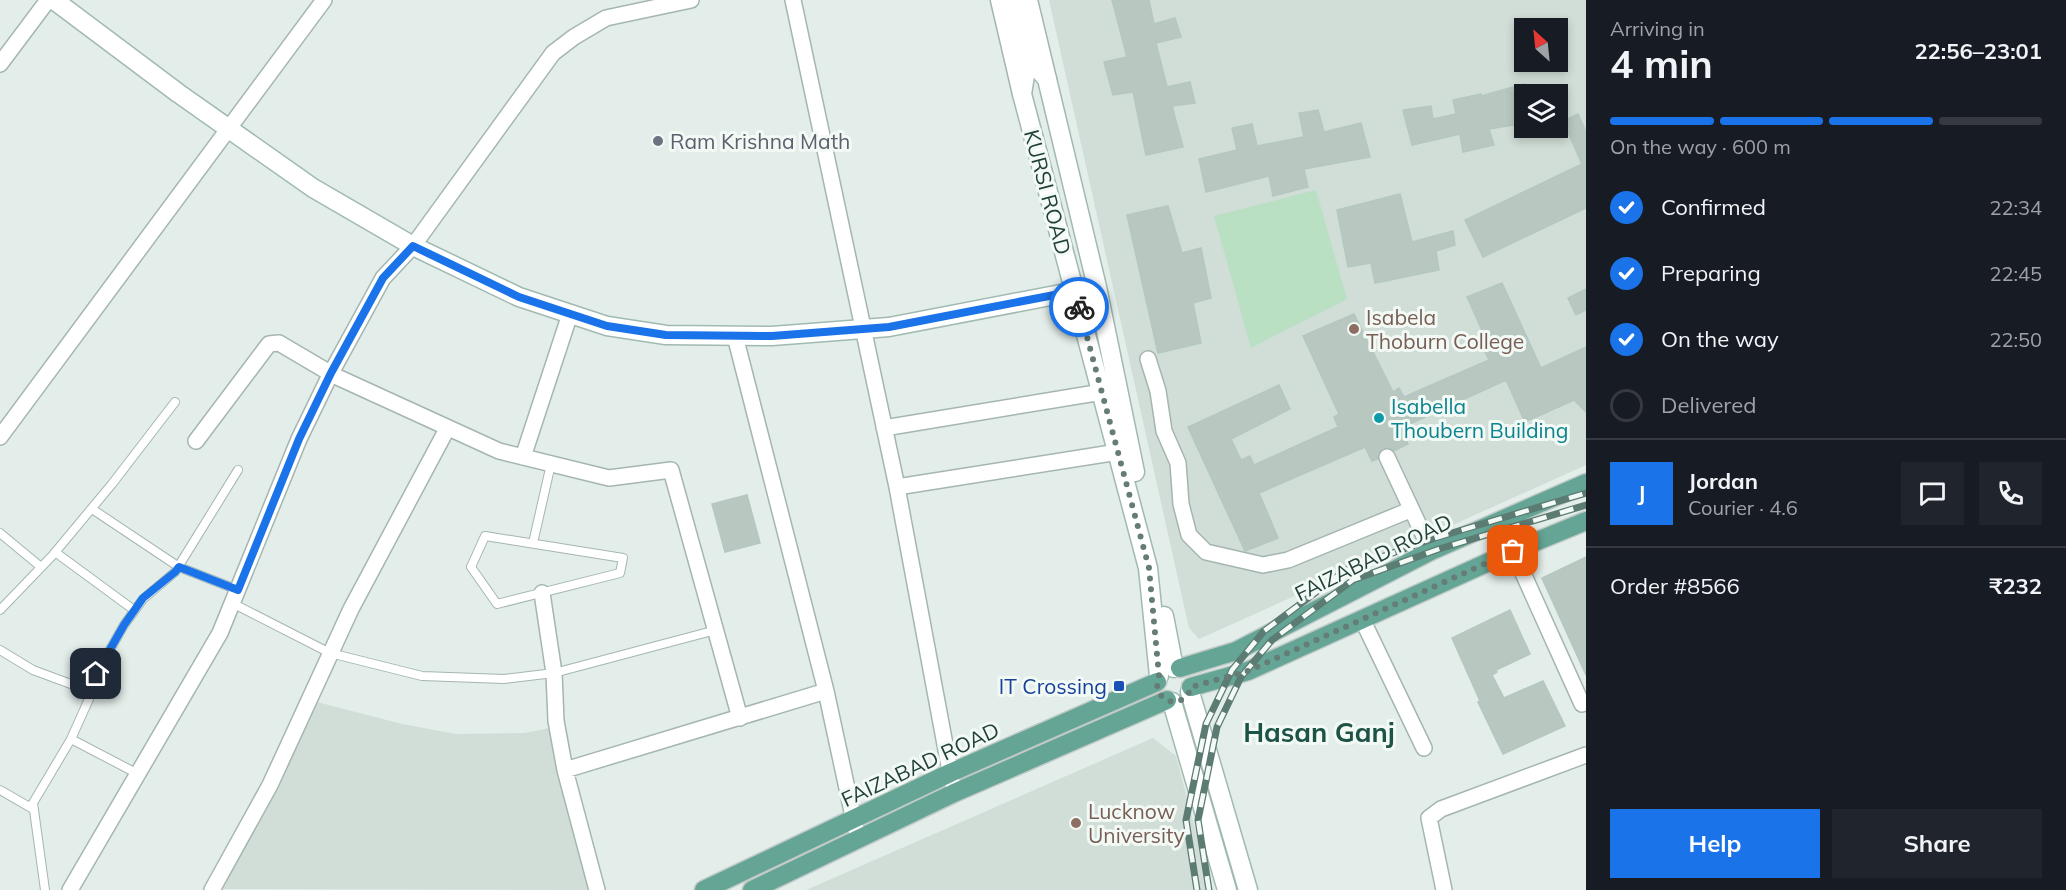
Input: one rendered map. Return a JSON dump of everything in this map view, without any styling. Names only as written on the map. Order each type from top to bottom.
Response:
[{"type":"main road","points":[[54,0],[228,129],[313,188],[413,246],[519,297],[607,326],[666,335],[735,336],[772,336],[889,327],[1097,287]]},
{"type":"main road","points":[[1000,0],[1022,94]]},
{"type":"main road","name":"KURSI ROAD","points":[[1016,0],[1028,57],[1022,94],[1149,568],[1168,673]]},
{"type":"main road","points":[[1028,0],[1047,79]]},
{"type":"main road","name":"KURSI ROAD","points":[[1028,57],[1047,79],[1097,287],[1168,673]]},
{"type":"main road","name":"FAIZABAD ROAD","points":[[704,890],[1168,673],[1236,651],[1431,551],[1586,483]]},
{"type":"main road","points":[[1169,701],[1182,700],[1190,689],[1248,671],[1513,551],[1586,521]]},
{"type":"main road","points":[[1227,890],[1169,701],[1159,693],[1168,673],[1189,676],[1190,689],[1248,890]]},
{"type":"main road","name":"FAIZABAD ROAD","points":[[752,890],[954,793],[1169,701]]},
{"type":"street","points":[[0,64],[48,0]]},
{"type":"street","points":[[0,437],[324,0]]},
{"type":"street","points":[[70,890],[220,633],[299,439],[331,373],[383,278],[413,246],[553,54],[574,37],[606,18],[691,0]]},
{"type":"street","points":[[793,0],[897,487],[954,793]]},
{"type":"street","points":[[523,457],[570,314]]},
{"type":"street","points":[[735,336],[826,691],[859,839]]},
{"type":"street","points":[[196,441],[269,344],[279,343],[331,373],[499,452],[609,478],[671,470],[741,718]]},
{"type":"street","points":[[1148,359],[1158,391],[1164,431],[1178,463],[1181,504],[1189,535],[1206,552],[1263,565],[1288,560],[1410,510]]},
{"type":"street","points":[[884,428],[1102,392]]},
{"type":"street","points":[[212,890],[270,785],[351,609],[447,429]]},
{"type":"street","points":[[897,487],[1118,453]]},
{"type":"street","points":[[1387,458],[1431,551]]},
{"type":"street","points":[[1513,551],[1582,704]]},
{"type":"street","points":[[542,593],[554,673],[556,722],[565,770],[597,890]]},
{"type":"street","points":[[1362,619],[1424,748]]},
{"type":"street","points":[[565,770],[826,691]]},
{"type":"street","points":[[1444,890],[1429,818],[1441,809],[1586,755]]},
{"type":"lane","points":[[0,610],[56,552],[175,402]]},
{"type":"lane","points":[[534,543],[551,464]]},
{"type":"lane","points":[[45,890],[33,803],[71,739],[89,699],[87,690],[134,610],[143,598],[179,567],[238,470]]},
{"type":"lane","points":[[92,509],[179,567],[330,653],[422,676],[504,679],[554,673],[716,630]]},
{"type":"lane","points":[[0,533],[42,567]]},
{"type":"lane","points":[[485,536],[534,543],[623,558],[620,573],[497,604],[471,567],[485,536]]},
{"type":"lane","points":[[56,552],[134,610]]},
{"type":"lane","points":[[0,650],[33,670],[87,690]]},
{"type":"lane","points":[[71,739],[138,774]]},
{"type":"lane","points":[[0,790],[33,809]]},
{"type":"shaded area","name":"Isabela Thoburn College","points":[[1049,0],[1586,0],[1586,465],[1199,639],[1189,628]]},
{"type":"shaded area","points":[[317,702],[402,724],[456,734],[525,733],[549,728],[592,890],[223,889]]},
{"type":"shaded area","name":"Lucknow University","points":[[1153,738],[1176,756],[1211,890],[806,890]]},
{"type":"green space","points":[[1316,190],[1347,299],[1251,348],[1214,216]]},
{"type":"building","points":[[1112,0],[1149,0],[1154,24],[1175,18],[1181,37],[1156,43],[1167,87],[1190,82],[1195,103],[1172,106],[1183,147],[1146,155],[1133,92],[1113,95],[1104,62],[1127,57]]},
{"type":"building","points":[[1514,87],[1514,125],[1489,129],[1494,145],[1463,152],[1460,134],[1412,145],[1403,110],[1431,106],[1433,119],[1456,114],[1453,100],[1481,94],[1481,96]]},
{"type":"building","points":[[1318,110],[1324,132],[1361,123],[1370,157],[1304,169],[1308,187],[1273,196],[1269,176],[1206,192],[1199,159],[1237,150],[1232,128],[1252,124],[1257,146],[1304,137],[1299,113]]},
{"type":"building","points":[[1578,114],[1586,132],[1586,208],[1483,257],[1465,220],[1582,164],[1568,132],[1568,119]]},
{"type":"building","points":[[1400,194],[1412,242],[1453,231],[1455,245],[1436,251],[1439,270],[1375,283],[1371,263],[1348,267],[1337,210]]},
{"type":"building","points":[[1168,206],[1182,253],[1201,248],[1211,298],[1193,303],[1201,343],[1158,353],[1127,215]]},
{"type":"building","name":"Isabella Thoubern Building","points":[[1502,283],[1541,368],[1586,347],[1586,412],[1574,400],[1525,422],[1506,380],[1401,428],[1408,444],[1394,451],[1388,447],[1382,448],[1378,459],[1372,461],[1365,447],[1259,493],[1278,538],[1245,551],[1188,427],[1279,385],[1290,409],[1231,439],[1241,460],[1250,456],[1254,465],[1338,427],[1334,417],[1339,414],[1303,336],[1354,314],[1393,392],[1399,388],[1404,397],[1489,360],[1485,352],[1491,350],[1467,297]]},
{"type":"building","points":[[1586,289],[1586,310],[1576,315],[1568,298]]},
{"type":"building","points":[[747,495],[760,543],[725,552],[712,504]]},
{"type":"building","points":[[1586,557],[1586,675],[1542,578]]},
{"type":"building","points":[[1510,610],[1530,654],[1496,670],[1497,672],[1492,675],[1504,698],[1543,681],[1565,726],[1503,754],[1478,702],[1480,701],[1452,638]]},
{"type":"railway","points":[[1197,890],[1186,820],[1206,724],[1232,670],[1264,631],[1347,569],[1435,538],[1586,493]]},
{"type":"railway","points":[[1209,890],[1198,820],[1217,727],[1241,677],[1272,640],[1353,580],[1439,549],[1586,505]]},
{"type":"way so far","points":[[1079,307],[1149,568],[1159,676],[1157,687],[1162,697],[1167,700],[1177,702],[1182,700],[1190,692],[1191,687],[1248,671],[1513,551]]},
{"type":"place","name":"Ram Krishna Math","points":[[658,141]]},
{"type":"place","name":"Isabela Thoburn College","points":[[1354,329]]},
{"type":"place","name":"Isabella Thoubern Building","points":[[1379,418]]},
{"type":"place","name":"IT Crossing","points":[[1119,686]]},
{"type":"place","name":"Lucknow University","points":[[1076,823]]},
{"type":"district","name":"Hasan Ganj","points":[[1319,732]]},
{"type":"route","points":[[96,674],[124,625],[143,598],[179,567],[238,590],[299,439],[331,373],[383,278],[413,246],[519,297],[607,326],[666,335],[772,336],[889,327],[1075,291],[1079,307]]}]
